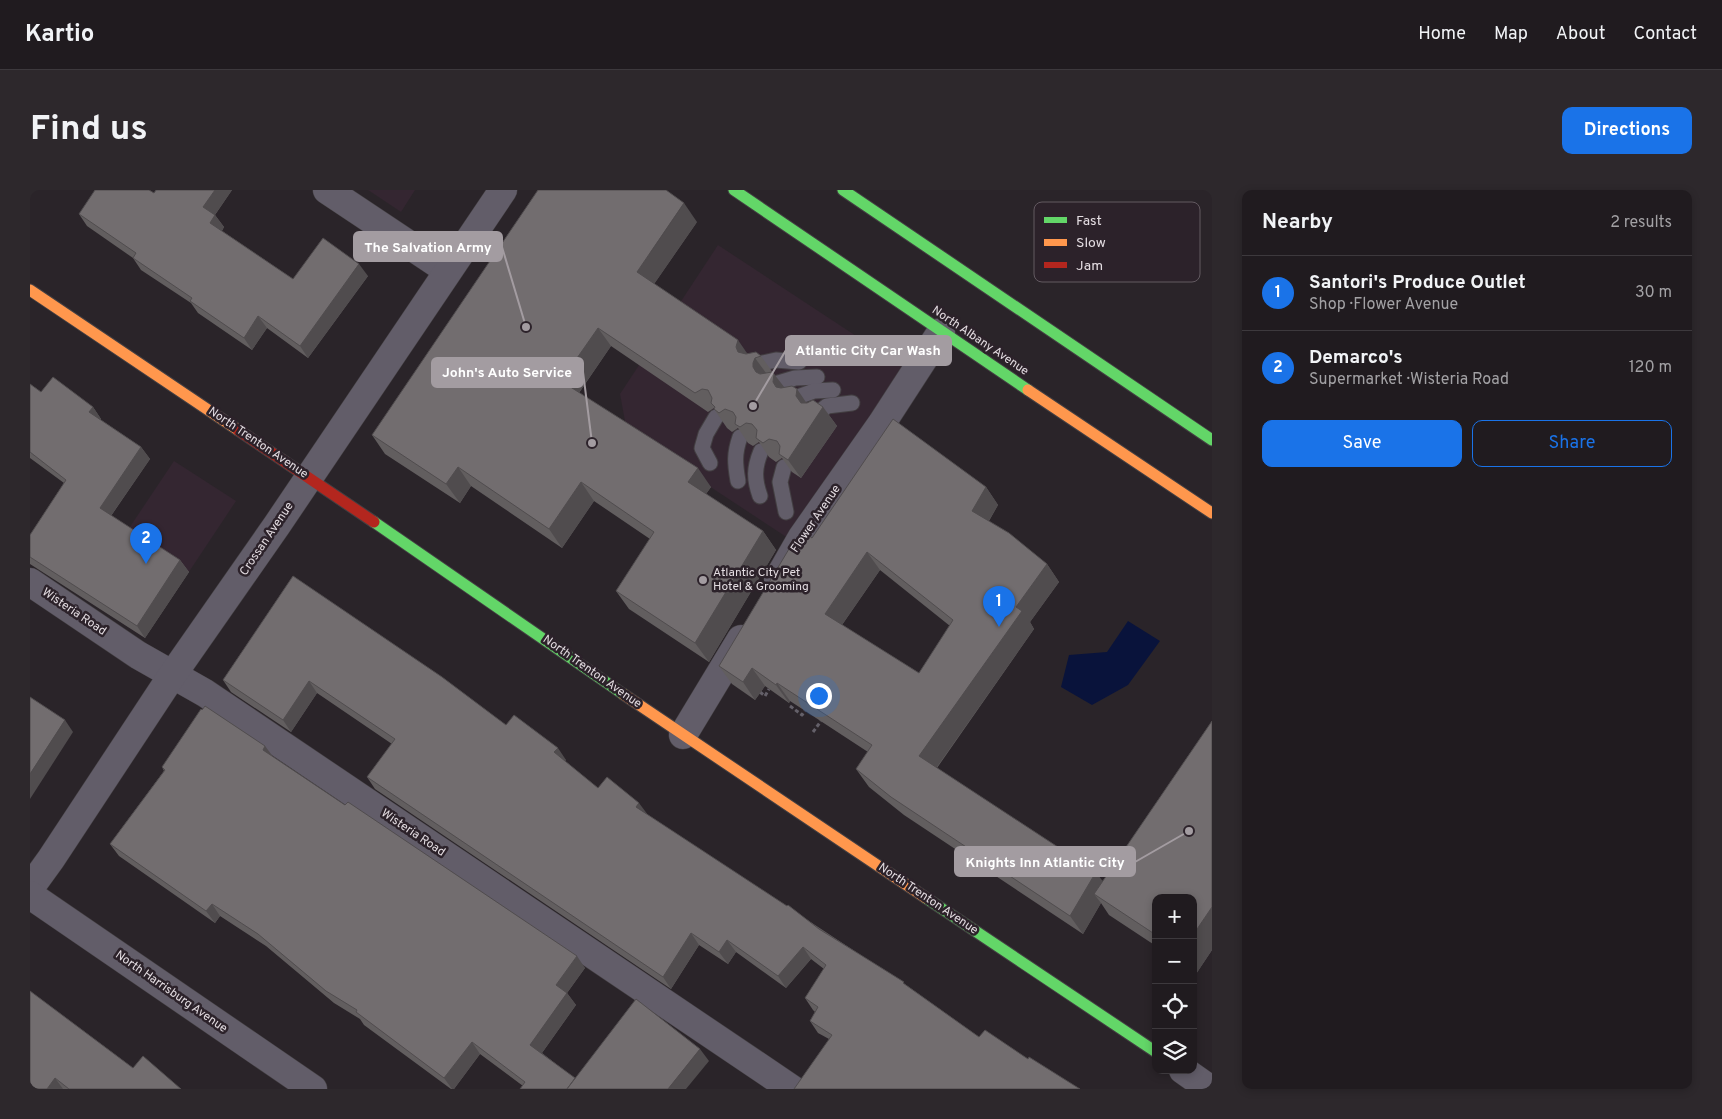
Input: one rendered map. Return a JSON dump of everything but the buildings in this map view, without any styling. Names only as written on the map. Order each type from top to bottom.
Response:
[{"type":"main road","name":"North Albany Avenue","points":[[734,190],[941,332],[1212,513]]},
{"type":"main road","points":[[843,190],[1212,440]]},
{"type":"main road","name":"North Trenton Avenue","points":[[30,290],[309,477],[683,735],[1152,1049]]},
{"type":"street","points":[[327,190],[447,270]]},
{"type":"street","name":"Crossan Avenue","points":[[30,888],[173,674],[278,525],[447,270],[503,190]]},
{"type":"street","name":"Flower Avenue","points":[[683,735],[802,538],[882,423],[941,332]]},
{"type":"street","name":"Wisteria Road","points":[[30,582],[138,655],[206,693],[792,1089]]},
{"type":"street","name":"North Harrisburg Avenue","points":[[30,894],[313,1089]]},
{"type":"street","points":[[1189,1074],[1210,1089]]},
{"type":"lane","points":[[758,364],[776,360],[799,362]]},
{"type":"lane","points":[[775,384],[794,378],[817,377]]},
{"type":"lane","points":[[795,398],[814,391],[833,390]]},
{"type":"lane","points":[[818,413],[827,406],[852,403]]},
{"type":"lane","points":[[710,463],[702,448],[706,434],[716,417]]},
{"type":"lane","points":[[738,481],[735,463],[736,449],[740,437]]},
{"type":"lane","points":[[760,496],[755,482],[755,466],[761,451]]},
{"type":"lane","points":[[784,467],[780,482],[786,512]]},
{"type":"path","points":[[760,692],[765,696],[769,689]]},
{"type":"path","points":[[790,706],[802,715],[805,711]]},
{"type":"path","points":[[813,732],[822,721]]},
{"type":"shaded area","points":[[368,190],[415,190],[401,212]]},
{"type":"shaded area","points":[[718,245],[917,376],[803,548],[627,432],[620,394]]},
{"type":"shaded area","points":[[174,461],[236,501],[145,638],[83,597]]},
{"type":"water","points":[[1128,621],[1160,641],[1128,685],[1092,705],[1061,687],[1069,655],[1107,652]]},
{"type":"traffic: fast","points":[[734,190],[1028,390]]},
{"type":"traffic: fast","points":[[843,190],[1212,440]]},
{"type":"traffic: fast","points":[[374,522],[623,694]]},
{"type":"traffic: fast","points":[[926,898],[1152,1049]]},
{"type":"traffic: slow","points":[[30,290],[238,430]]},
{"type":"traffic: slow","points":[[1028,390],[1212,513]]},
{"type":"traffic: slow","points":[[623,694],[926,898]]},
{"type":"traffic: jam","points":[[238,430],[374,522]]},
{"type":"place","name":"The Salvation Army","points":[[526,327]]},
{"type":"place","name":"Atlantic City Car Wash","points":[[753,406]]},
{"type":"place","name":"John's Auto Service","points":[[592,443]]},
{"type":"place","name":"Demarco's","points":[[146,564]]},
{"type":"place","name":"Atlantic City Pet Hotel & Grooming","points":[[703,580]]},
{"type":"place","name":"Santori's Produce Outlet","points":[[999,627]]},
{"type":"place","name":"Knights Inn Atlantic City","points":[[1189,831]]}]
